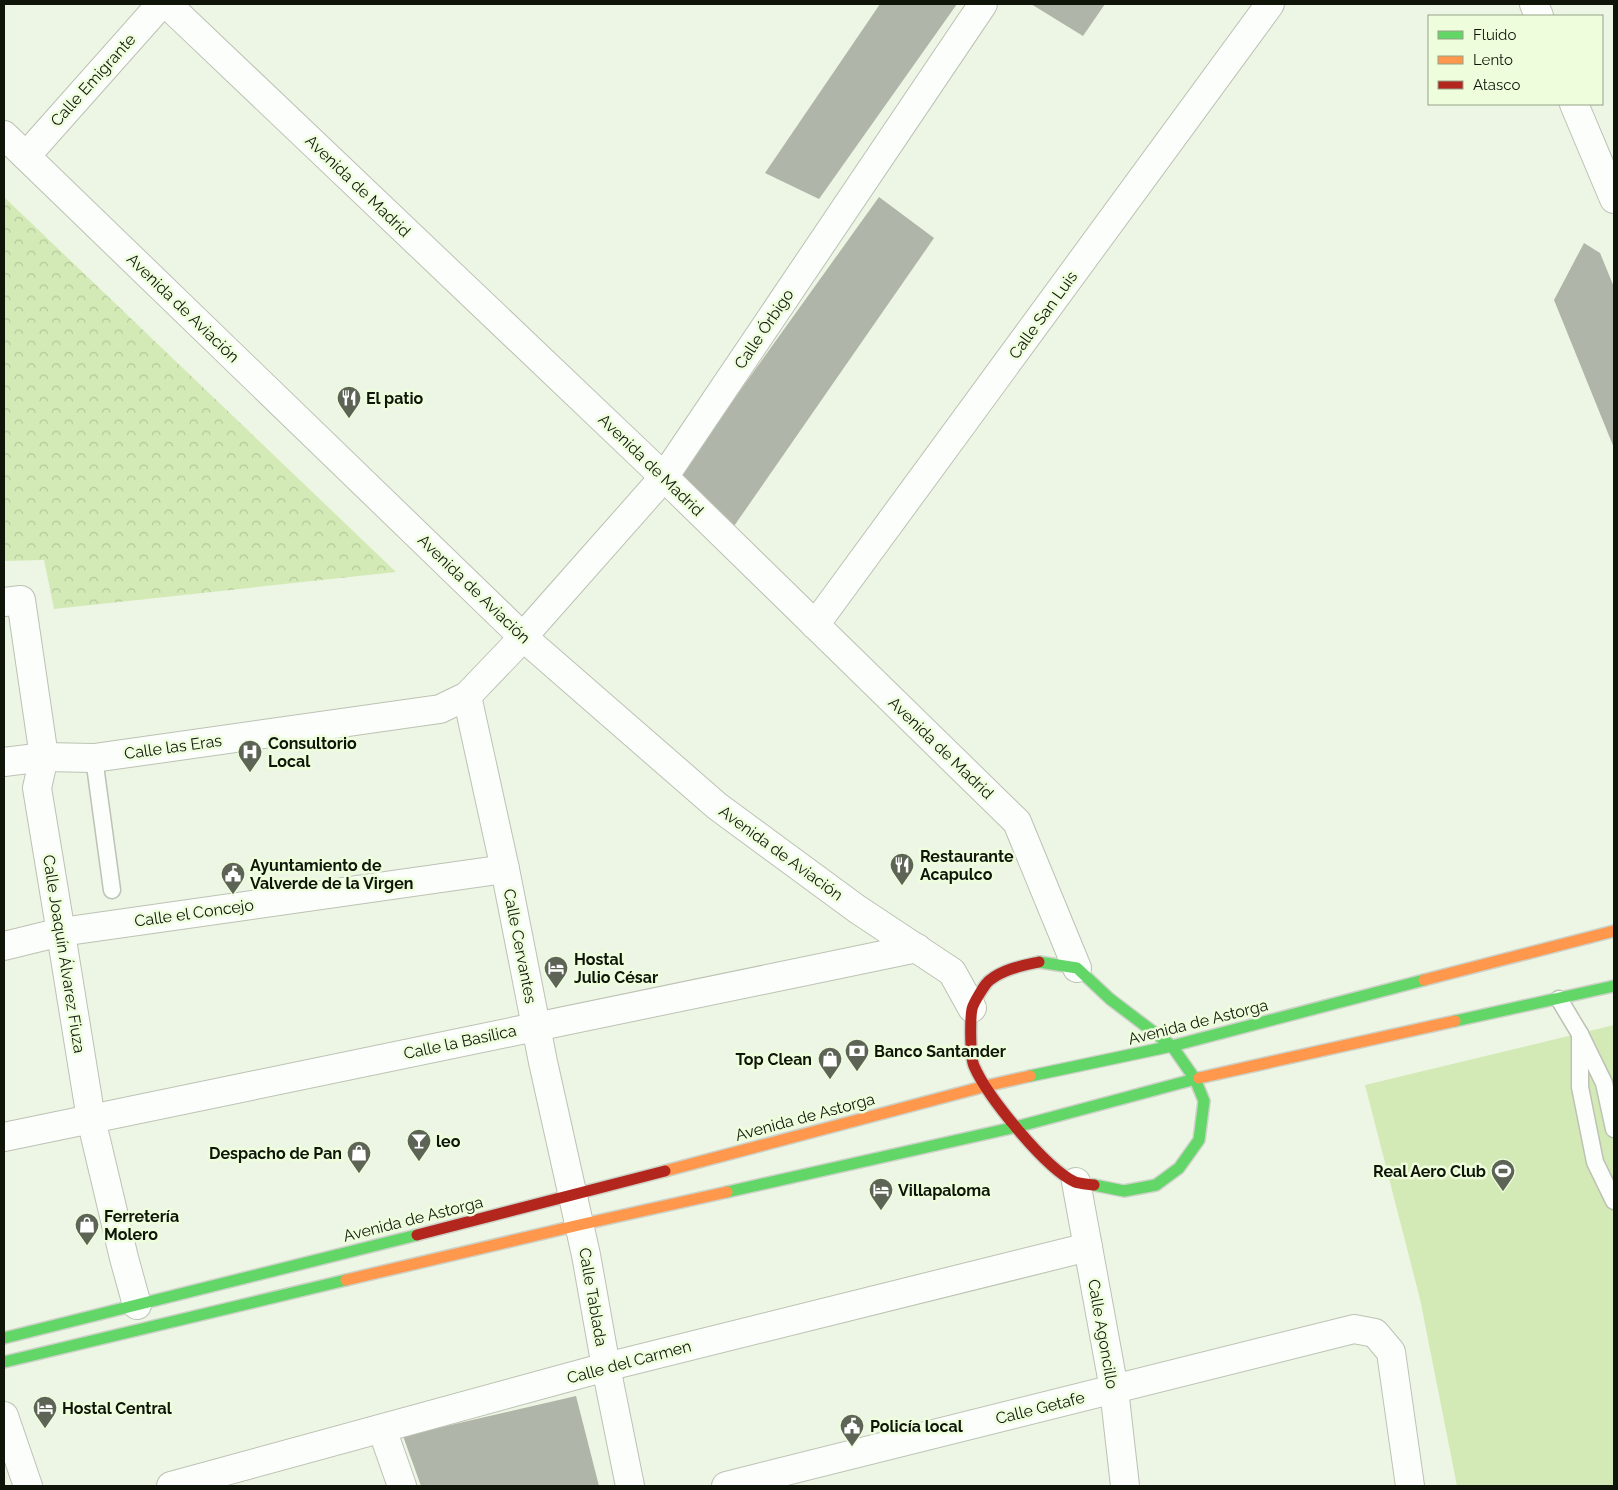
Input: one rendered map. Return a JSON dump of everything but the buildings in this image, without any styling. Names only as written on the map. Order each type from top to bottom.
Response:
[{"type":"highway","name":"Avenida de Astorga","points":[[4,1338],[572,1196],[986,1086],[1172,1046],[1614,931]]},
{"type":"highway","points":[[1039,962],[1077,968],[1110,999],[1172,1046],[1195,1080],[1204,1101],[1199,1140],[1179,1168],[1156,1185],[1124,1191],[1076,1182],[1052,1166],[1016,1128],[973,1064],[971,1039],[972,1008],[988,981],[1010,968],[1039,962]]},
{"type":"highway","points":[[4,1362],[579,1225],[1016,1128],[1195,1080],[1614,986]]},
{"type":"street","name":"Calle Emigrante","points":[[26,156],[161,4]]},
{"type":"street","name":"Avenida de Madrid","points":[[167,4],[664,477],[1017,822],[1077,968]]},
{"type":"street","name":"Calle Órbigo","points":[[523,637],[664,477],[984,4]]},
{"type":"street","name":"Calle San Luis","points":[[815,625],[1270,4]]},
{"type":"street","points":[[1574,105],[1614,199]]},
{"type":"street","name":"Avenida de Aviación","points":[[4,135],[523,637],[717,806],[857,908],[952,972],[972,1008]]},
{"type":"street","name":"Calle Joaquín Álvarez Fiuza","points":[[12,601],[44,757],[37,788],[91,1119],[136,1305]]},
{"type":"street","name":"Calle las Eras","points":[[4,762],[44,757],[94,758],[440,709],[467,696],[523,637]]},
{"type":"street","name":"Calle Cervantes","points":[[467,696],[505,868],[572,1196]]},
{"type":"street","name":"Calle el Concejo","points":[[4,946],[61,932],[505,868]]},
{"type":"street","name":"Calle la Basílica","points":[[4,1137],[917,948]]},
{"type":"street","name":"Calle Agoncillo","points":[[1076,1182],[1114,1389],[1125,1486]]},
{"type":"street","name":"Calle Tablada","points":[[572,1196],[590,1273],[630,1486]]},
{"type":"street","name":"Calle del Carmen","points":[[172,1486],[606,1366],[1088,1247]]},
{"type":"street","name":"Calle Getafe","points":[[726,1486],[1354,1329],[1375,1334],[1391,1352],[1410,1486]]},
{"type":"street","points":[[4,1416],[28,1486]]},
{"type":"street","points":[[382,1429],[402,1486]]},
{"type":"lane","points":[[94,758],[112,890]]},
{"type":"lane","points":[[1559,999],[1580,1034],[1604,1083],[1614,1129]]},
{"type":"lane","points":[[1580,1034],[1580,1087],[1595,1162],[1614,1201]]},
{"type":"green space","points":[[4,197],[396,572],[54,609],[44,560],[4,561]]},
{"type":"green space","name":"Real Aero Club","points":[[1614,1025],[1614,1486],[1457,1486],[1420,1299],[1365,1085]]},
{"type":"traffic: fast","points":[[1039,962],[1077,968],[1110,999],[1172,1046],[1195,1079],[1204,1101],[1199,1140],[1179,1168],[1156,1185],[1124,1191],[1094,1185]]},
{"type":"traffic: fast","points":[[1030,1076],[1172,1046],[1424,980]]},
{"type":"traffic: fast","points":[[1455,1021],[1614,986]]},
{"type":"traffic: fast","points":[[727,1192],[1016,1127],[1199,1078]]},
{"type":"traffic: fast","points":[[4,1338],[417,1235]]},
{"type":"traffic: fast","points":[[4,1362],[346,1280]]},
{"type":"traffic: slow","points":[[1424,980],[1614,931]]},
{"type":"traffic: slow","points":[[1199,1078],[1455,1021]]},
{"type":"traffic: slow","points":[[665,1171],[1030,1076]]},
{"type":"traffic: slow","points":[[346,1280],[727,1192]]},
{"type":"traffic: jam","points":[[1039,962],[1001,973],[990,980],[982,989],[972,1009],[971,1038],[974,1066],[991,1095],[1004,1112],[1048,1162],[1075,1182],[1094,1185]]},
{"type":"traffic: jam","points":[[417,1235],[665,1171]]},
{"type":"place","name":"El patio","points":[[349,419]]},
{"type":"place","name":"Consultorio Local","points":[[250,773]]},
{"type":"place","name":"Restaurante Acapulco","points":[[902,886]]},
{"type":"place","name":"Ayuntamiento de Valverde de la Virgen","points":[[233,895]]},
{"type":"place","name":"Hostal Julio César","points":[[556,989]]},
{"type":"place","name":"Banco Santander","points":[[857,1072]]},
{"type":"place","name":"Top Clean","points":[[830,1080]]},
{"type":"place","name":"leo","points":[[419,1162]]},
{"type":"place","name":"Despacho de Pan","points":[[359,1174]]},
{"type":"place","name":"Real Aero Club","points":[[1503,1192]]},
{"type":"place","name":"Villapaloma","points":[[881,1211]]},
{"type":"place","name":"Ferretería Molero","points":[[87,1246]]},
{"type":"place","name":"Hostal Central","points":[[45,1429]]},
{"type":"place","name":"Policía local","points":[[852,1447]]}]
